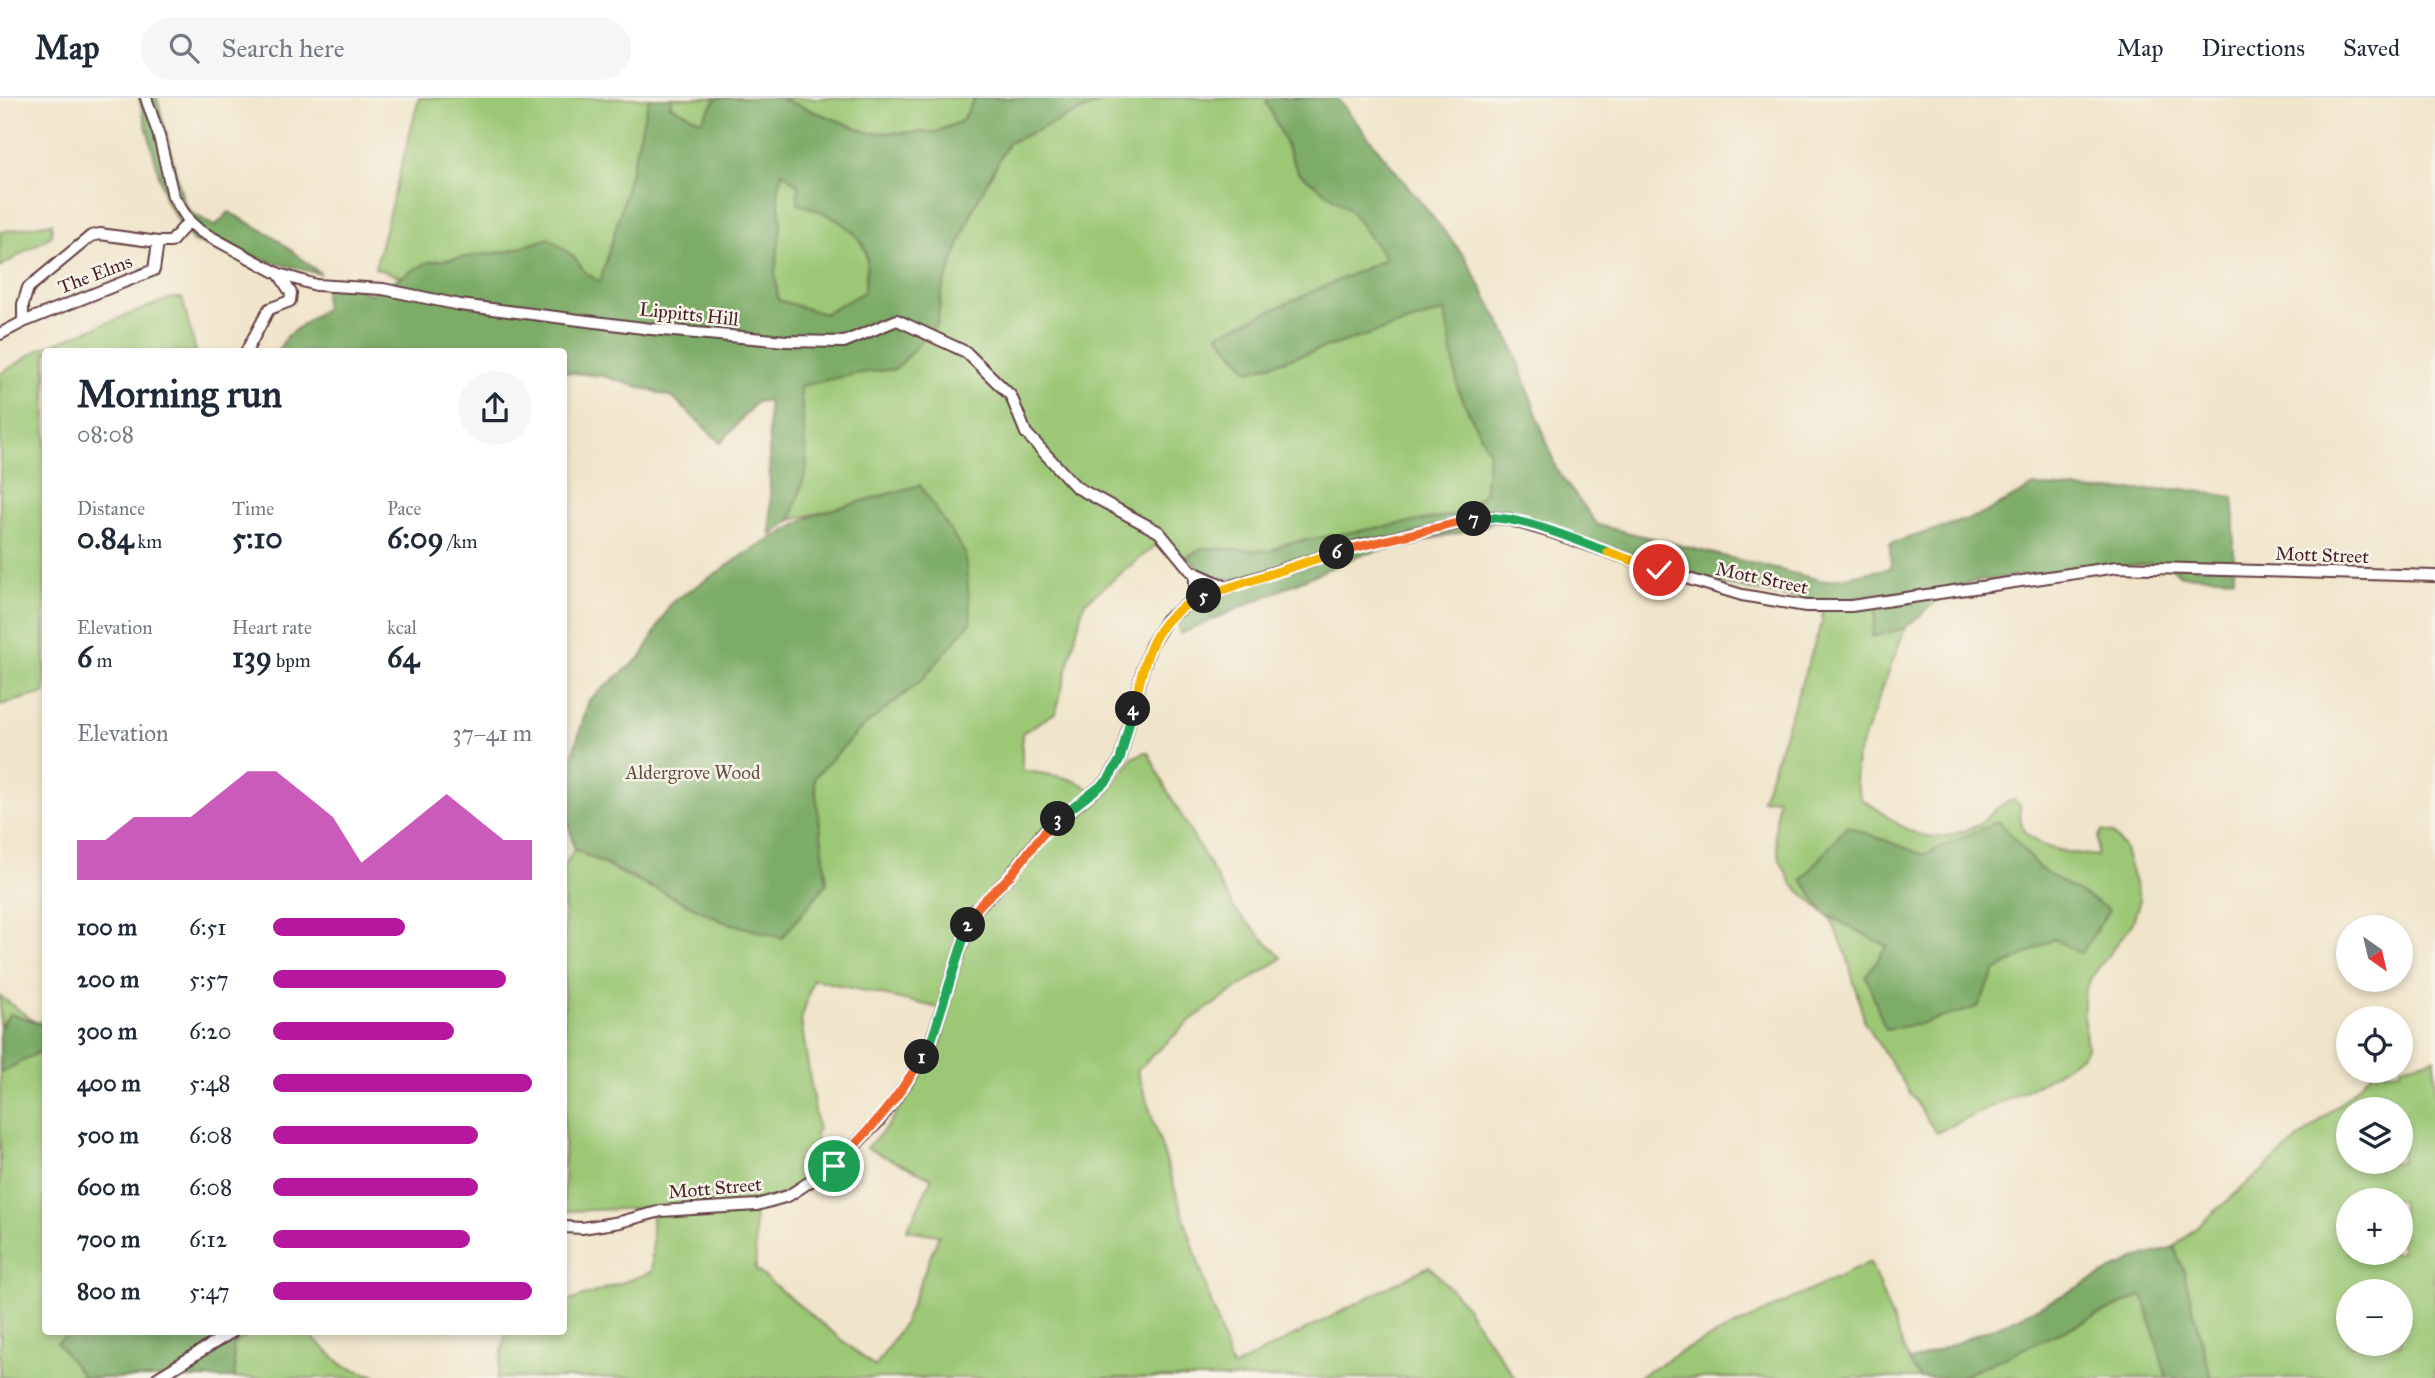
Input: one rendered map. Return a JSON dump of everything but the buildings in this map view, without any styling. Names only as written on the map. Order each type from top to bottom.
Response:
[{"type":"street","name":"Lippitts Hill","points":[[146,98],[159,136],[173,196],[189,221],[200,230],[279,274],[316,285],[383,289],[460,305],[651,329],[786,341],[844,342],[897,320],[966,352],[1011,396],[1026,433],[1076,487],[1159,532],[1195,572],[1225,588]]},
{"type":"street","points":[[158,242],[171,242],[189,221]]},
{"type":"street","name":"The Elms","points":[[0,334],[23,322],[154,270],[158,242],[100,234],[84,240],[28,288],[23,304],[23,322]]},
{"type":"street","points":[[248,348],[268,309],[290,301],[290,293],[279,274]]},
{"type":"street","name":"Mott Street","points":[[567,1227],[582,1228],[620,1222],[660,1211],[757,1205],[788,1196],[834,1166],[887,1110],[910,1078],[932,1039],[972,913],[1008,878],[1045,830],[1107,781],[1120,760],[1151,645],[1167,619],[1195,600],[1225,588],[1352,547],[1488,517],[1507,519],[1551,532],[1659,570],[1742,595],[1806,606],[1851,606],[2117,567],[2435,576]]},
{"type":"street","points":[[1195,572],[1195,600]]},
{"type":"street","points":[[157,1378],[227,1335]]},
{"type":"green space","points":[[139,98],[157,98],[183,200],[190,212],[215,226],[229,212],[273,236],[321,274],[193,242],[166,202]]},
{"type":"green space","points":[[419,98],[667,98],[596,321],[460,296],[375,268]]},
{"type":"green space","points":[[649,98],[673,98],[670,105],[701,121],[717,98],[779,98],[870,133],[936,132],[962,121],[975,98],[1110,98],[1008,143],[973,209],[942,290],[937,324],[896,369],[859,373],[800,386],[807,468],[791,520],[771,536],[768,400],[756,402],[721,443],[672,397],[603,376],[567,372],[567,348],[280,348],[287,336],[325,308],[324,283],[348,283],[370,294],[428,262],[509,251],[549,238],[574,257],[585,272],[600,282]],"holes":[[[782,172],[798,185],[798,204],[839,221],[856,236],[866,254],[864,292],[824,314],[778,300],[775,273],[781,224],[778,195]]]},
{"type":"green space","points":[[673,98],[717,98],[701,122],[669,104]]},
{"type":"green space","points":[[779,98],[975,98],[962,121],[936,132],[870,133]]},
{"type":"green space","points":[[1110,98],[1265,98],[1298,172],[1350,210],[1386,259],[1218,335],[1249,371],[1445,311],[1459,393],[1489,452],[1484,494],[1460,514],[1294,542],[1271,551],[1203,548],[1186,557],[1160,542],[1084,603],[1056,712],[1022,733],[1022,770],[1075,781],[1092,791],[1099,799],[1114,785],[1132,758],[1148,752],[1235,910],[1282,958],[1192,1019],[1137,1070],[1232,1368],[1429,1266],[1460,1299],[1515,1378],[497,1378],[505,1335],[567,1335],[567,1302],[652,1272],[652,1208],[567,1211],[567,862],[574,849],[650,888],[827,883],[814,778],[857,732],[816,514],[791,520],[807,468],[800,386],[859,373],[896,369],[937,324],[942,290],[973,209],[1008,143]],"holes":[[[813,979],[948,1010],[941,1045],[887,1127],[866,1148],[932,1178],[907,1230],[939,1235],[904,1323],[875,1367],[756,1270],[754,1202],[784,1194],[827,1163],[815,1137],[818,1131],[801,1021]]]},
{"type":"green space","points":[[1265,98],[1337,98],[1465,257],[1512,345],[1557,471],[1598,525],[1824,581],[1891,568],[1890,544],[1983,514],[2034,486],[2098,491],[2184,489],[2234,497],[2234,578],[2181,575],[2165,563],[2062,570],[1966,583],[1941,597],[1905,628],[1872,637],[1878,599],[1813,602],[1716,583],[1560,531],[1482,515],[1238,581],[1210,576],[1186,557],[1203,548],[1271,551],[1294,542],[1460,514],[1484,494],[1489,452],[1459,393],[1445,311],[1249,371],[1218,334],[1386,259],[1350,210],[1298,172]]},
{"type":"green space","points":[[781,171],[798,185],[798,204],[839,221],[856,236],[866,254],[865,292],[824,314],[778,300],[775,273],[781,224],[778,195]]},
{"type":"green space","points":[[52,223],[51,236],[0,267],[0,232]]},
{"type":"green space","points":[[171,298],[182,298],[195,348],[43,348]]},
{"type":"green space","points":[[42,348],[42,694],[0,705],[0,374]]},
{"type":"green space","name":"Aldergrove Wood","points":[[920,485],[965,553],[971,622],[921,681],[857,732],[814,778],[827,883],[782,938],[722,921],[574,849],[567,817],[567,774],[589,700],[642,656],[671,603],[745,554],[816,514]]},
{"type":"green space","points":[[1483,519],[1496,522],[1360,555],[1180,634],[1178,623],[1174,619],[1190,606],[1351,550]]},
{"type":"green space","points":[[1878,599],[1872,636],[1905,628],[1857,757],[1855,781],[1862,800],[1908,830],[1927,836],[1945,836],[1965,831],[2002,805],[2014,800],[2020,805],[2021,822],[2025,832],[2042,845],[2053,849],[2097,856],[2098,838],[2102,831],[2112,833],[2124,847],[2140,900],[2132,924],[2091,978],[2084,994],[2087,1048],[2083,1055],[2040,1084],[1936,1133],[1865,1023],[1846,953],[1831,919],[1792,884],[1780,860],[1775,835],[1778,798],[1762,800],[1822,622],[1823,603]]},
{"type":"green space","points":[[1999,821],[2039,868],[2109,910],[2081,954],[2054,939],[1995,971],[1978,1007],[1916,1025],[1885,1029],[1866,976],[1887,946],[1825,914],[1802,880],[1847,826],[1924,855]]},
{"type":"green space","points":[[0,996],[42,1027],[42,1335],[67,1335],[57,1343],[82,1374],[80,1378],[0,1378]]},
{"type":"green space","points":[[10,1014],[40,1023],[42,1020],[42,1051],[0,1073],[0,1027]]},
{"type":"green space","points":[[2435,1058],[2435,1378],[2211,1378],[2183,1269],[2174,1247],[2336,1107],[2336,1174],[2413,1174],[2413,1097],[2347,1097],[2362,1083],[2413,1083],[2413,1063]]},
{"type":"green space","points":[[2174,1247],[2183,1269],[2211,1378],[2167,1378],[2143,1295],[1958,1378],[1920,1378],[1909,1362],[2015,1319],[2132,1260]]},
{"type":"green space","points":[[1870,1262],[1909,1362],[1920,1378],[1637,1378],[1682,1351]]},
{"type":"green space","points":[[2143,1294],[2167,1378],[1958,1378]]},
{"type":"green space","points":[[67,1335],[248,1335],[233,1345],[235,1378],[80,1378],[81,1374],[57,1343]]},
{"type":"green space","points":[[248,1335],[309,1335],[344,1366],[382,1378],[235,1378],[233,1345]]},
{"type":"route","points":[[834,1166],[879,1121],[910,1078],[932,1039],[972,913],[1008,878],[1045,830],[1107,781],[1120,760],[1151,645],[1167,619],[1180,609],[1225,588],[1352,547],[1482,517],[1507,519],[1551,532],[1659,570]]}]
